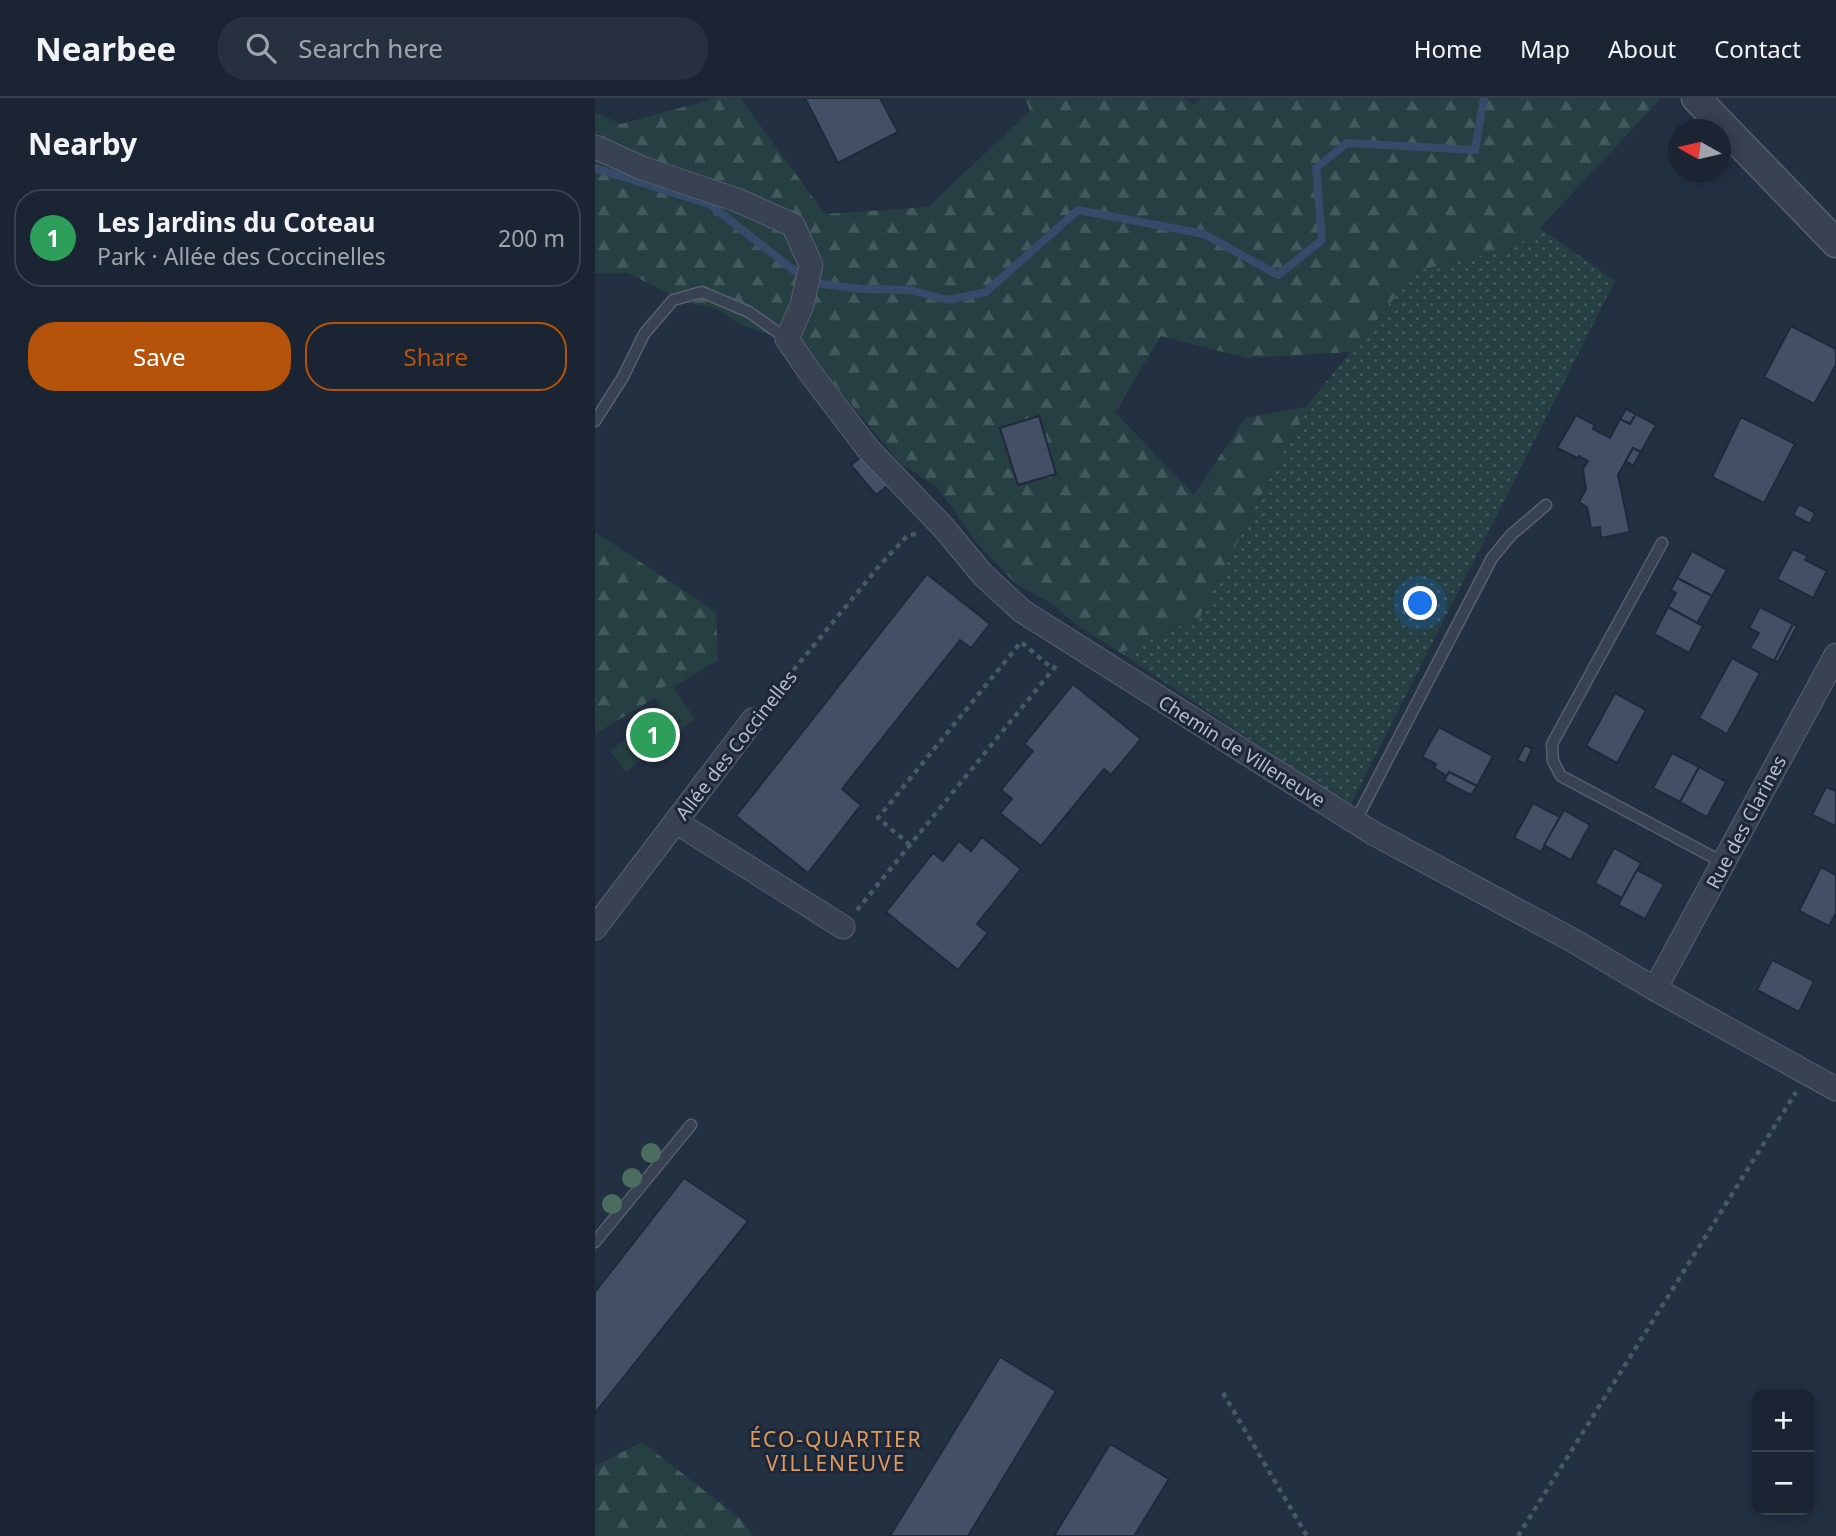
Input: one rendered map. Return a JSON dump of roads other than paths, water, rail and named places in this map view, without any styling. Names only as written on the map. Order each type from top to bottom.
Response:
[{"type":"street","points":[[1696,98],[1836,243]]},
{"type":"street","points":[[595,147],[642,168],[737,200],[793,225],[810,273],[802,304],[787,339]]},
{"type":"street","name":"Chemin de Villeneuve","points":[[787,339],[869,450],[944,528],[983,575],[1022,611],[1355,822],[1574,941],[1836,1089]]},
{"type":"street","name":"Rue des Clarines","points":[[1655,989],[1836,655]]},
{"type":"street","name":"Allée des Coccinelles","points":[[595,928],[753,720]]},
{"type":"street","points":[[676,822],[843,928]]},
{"type":"lane","points":[[595,421],[623,377],[644,334],[673,300],[702,292],[749,312],[787,339]]},
{"type":"lane","points":[[1355,822],[1492,558],[1511,535],[1546,505]]},
{"type":"lane","points":[[1662,542],[1552,744],[1553,761],[1561,776],[1724,864]]},
{"type":"lane","points":[[595,1242],[691,1125]]},
{"type":"waterway","points":[[595,168],[709,204],[809,282],[862,289],[910,290],[948,300],[986,292],[1078,210],[1204,234],[1278,275],[1322,240],[1316,168],[1347,143],[1475,150],[1484,98]]},
{"type":"place","name":"Les Jardins du Coteau","points":[[653,735]]},
{"type":"district","name":"ÉCO-QUARTIER VILLENEUVE","points":[[836,1452]]}]
